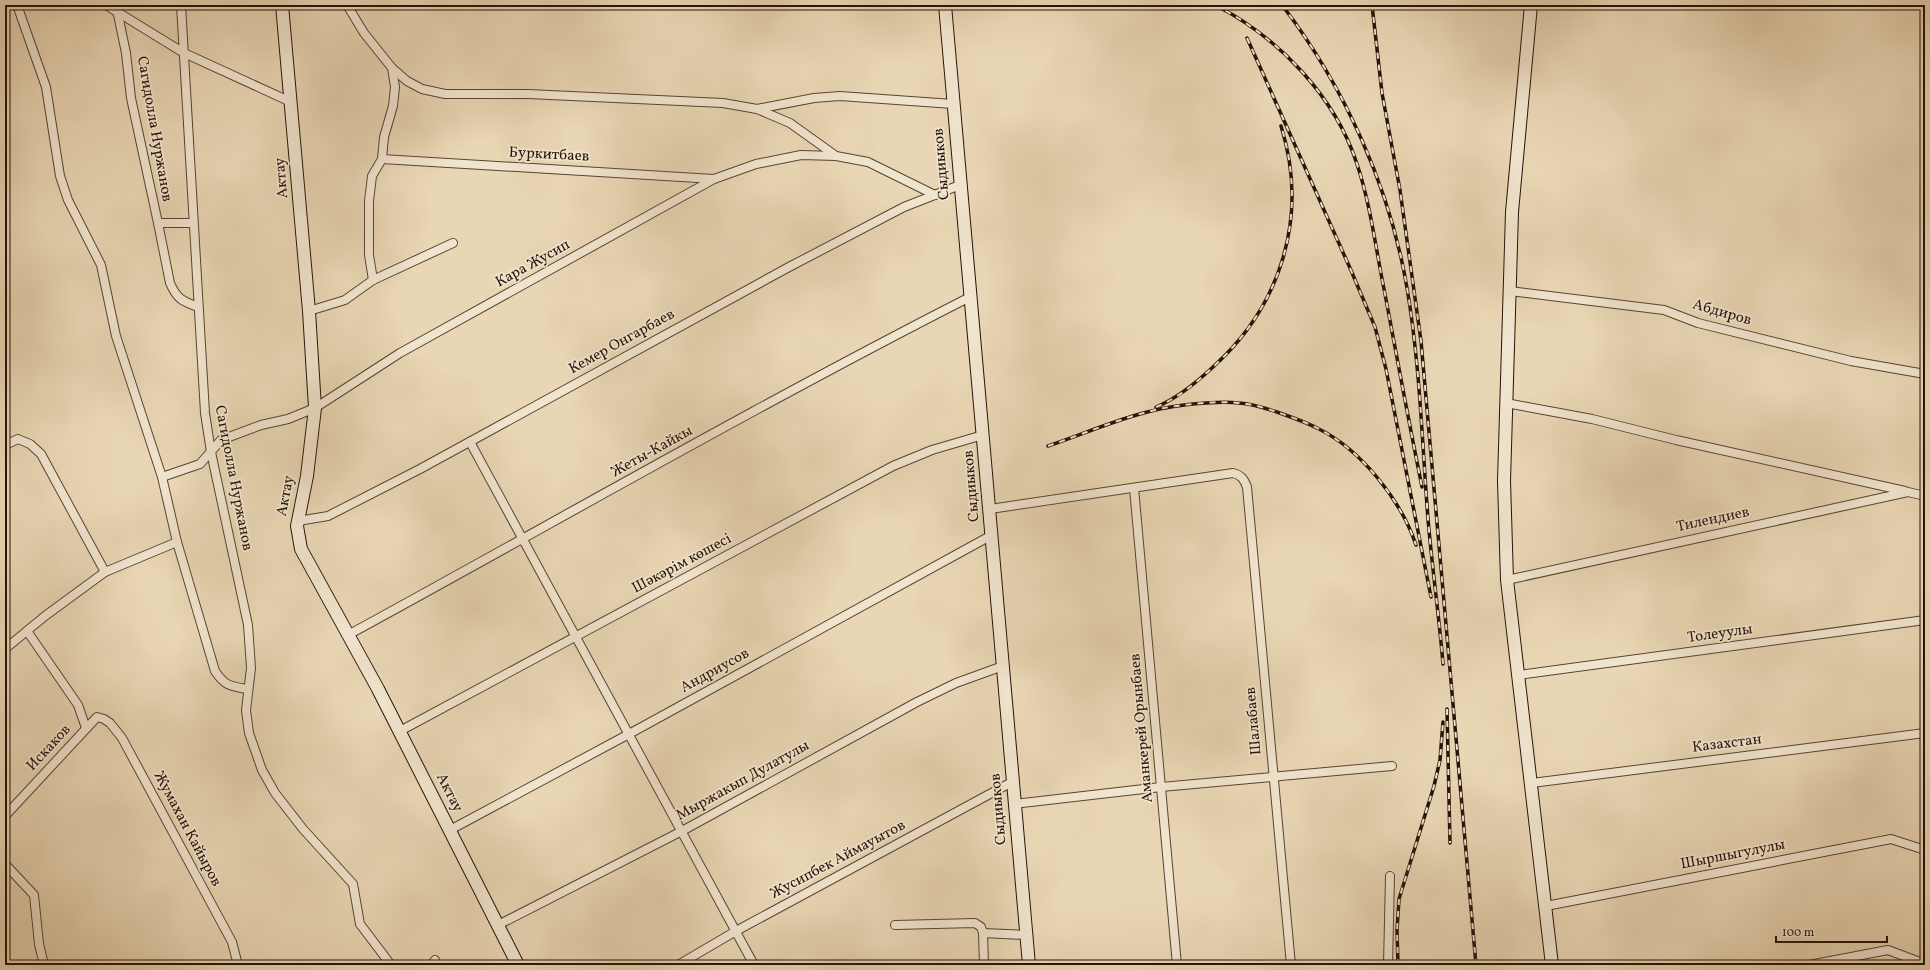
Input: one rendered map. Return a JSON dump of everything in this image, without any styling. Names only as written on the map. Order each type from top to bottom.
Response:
[{"type":"street","points":[[17,5],[46,87],[60,176],[68,200],[101,265],[116,336],[162,477],[177,542],[215,671],[222,682],[229,686],[247,689]]},
{"type":"street","points":[[106,5],[116,9],[184,53],[291,102]]},
{"type":"street","name":"Сагидолла Нуржанов","points":[[181,5],[205,413],[211,452],[248,625],[251,668],[247,689],[246,710],[248,733],[262,770],[274,793],[303,829],[353,884],[360,924],[391,965]]},
{"type":"street","name":"Актау","points":[[282,5],[309,311],[315,408],[307,476],[297,526],[301,549],[400,731],[518,965]]},
{"type":"street","points":[[348,5],[364,33],[392,68],[407,81],[422,89],[445,94],[543,94],[724,103],[757,108],[790,123],[836,156]]},
{"type":"street","name":"Сыдиыков","points":[[945,5],[1029,965]]},
{"type":"street","points":[[1531,5],[1512,212],[1504,481],[1507,580],[1532,783],[1552,965]]},
{"type":"street","name":"Сагидолла Нуржанов","points":[[116,9],[126,53],[133,106],[158,223],[193,223]]},
{"type":"street","points":[[374,280],[369,255],[369,201],[372,176],[382,159],[384,137],[393,106],[395,87],[392,68]]},
{"type":"street","points":[[757,108],[814,98],[840,96],[953,104]]},
{"type":"street","name":"Кара Жусип","points":[[162,477],[200,464],[221,440],[261,425],[288,419],[315,408],[400,353],[714,179],[756,164],[801,155],[836,156],[868,162],[935,195]]},
{"type":"street","name":"Буркитбаев","points":[[382,159],[714,179]]},
{"type":"street","name":"Кемер Онгарбаев","points":[[298,521],[328,516],[470,442],[789,267],[904,207],[960,185]]},
{"type":"street","points":[[158,223],[170,283],[173,290],[178,298],[198,307]]},
{"type":"street","points":[[309,311],[346,300],[374,280],[453,243]]},
{"type":"street","name":"Абдиров","points":[[1510,291],[1664,310],[1698,323],[1851,361],[1925,374]]},
{"type":"street","name":"Жеты-Кайкы","points":[[348,636],[899,334],[970,298]]},
{"type":"street","points":[[1506,403],[1592,419],[1676,440],[1908,492]]},
{"type":"street","name":"Шәкәрім көшесі","points":[[400,731],[893,466],[932,450],[983,435]]},
{"type":"street","points":[[5,445],[18,439],[30,444],[41,454],[105,572]]},
{"type":"street","points":[[470,442],[754,965]]},
{"type":"street","name":"Шалабаев","points":[[1134,488],[1233,473],[1242,476],[1247,487],[1291,965]]},
{"type":"street","points":[[990,509],[1134,488]]},
{"type":"street","name":"Аманкерей Орынбаев","points":[[1134,488],[1177,965]]},
{"type":"street","name":"Тилендиев","points":[[1507,580],[1908,492],[1925,496]]},
{"type":"street","name":"Андриусов","points":[[450,830],[629,734],[992,535]]},
{"type":"street","points":[[5,649],[105,572],[177,542]]},
{"type":"street","name":"Толеуулы","points":[[1519,675],[1925,620]]},
{"type":"street","points":[[27,631],[78,705],[86,728]]},
{"type":"street","name":"Мыржакып Дулатулы","points":[[498,925],[682,831],[917,702],[956,683],[1003,666]]},
{"type":"street","name":"Искаков","points":[[5,816],[97,717]]},
{"type":"street","name":"Жумахан Кайыров","points":[[97,717],[110,723],[122,738],[232,942],[238,965]]},
{"type":"street","name":"Казахстан","points":[[1532,783],[1925,733]]},
{"type":"street","points":[[1014,804],[1161,787],[1392,766]]},
{"type":"street","name":"Жусипбек Аймауытов","points":[[678,965],[736,931],[1012,782]]},
{"type":"street","name":"Шыршыгулулы","points":[[1546,906],[1891,839],[1925,850]]},
{"type":"street","points":[[5,864],[34,895],[39,944],[44,965]]},
{"type":"street","points":[[1388,965],[1390,876]]},
{"type":"street","points":[[895,925],[975,923],[981,927],[983,933],[984,965]]},
{"type":"street","points":[[983,933],[1026,936]]},
{"type":"street","points":[[1809,965],[1888,950],[1925,964]]},
{"type":"railway","points":[[1215,5],[1238,18],[1282,51],[1319,92],[1347,139],[1357,164],[1370,212],[1422,487]]},
{"type":"railway","points":[[1282,5],[1325,69],[1361,139],[1376,175],[1389,213],[1399,250],[1407,288],[1415,345],[1431,555],[1443,664]]},
{"type":"railway","points":[[1372,5],[1382,93],[1400,190],[1421,341],[1476,965]]},
{"type":"railway","points":[[1247,38],[1375,327],[1386,369],[1431,597]]},
{"type":"railway","points":[[1156,407],[1179,395],[1213,367],[1237,342],[1257,316],[1272,287],[1283,257],[1290,225],[1292,192],[1289,159],[1281,126]]},
{"type":"railway","points":[[1048,446],[1150,411],[1191,404],[1218,402],[1232,402],[1258,406],[1314,426],[1335,438],[1350,450],[1378,478],[1390,494],[1409,528],[1416,545]]},
{"type":"railway","points":[[1447,709],[1450,843]]},
{"type":"railway","points":[[1398,965],[1397,930],[1399,899],[1434,786],[1440,760],[1443,722]]}]
